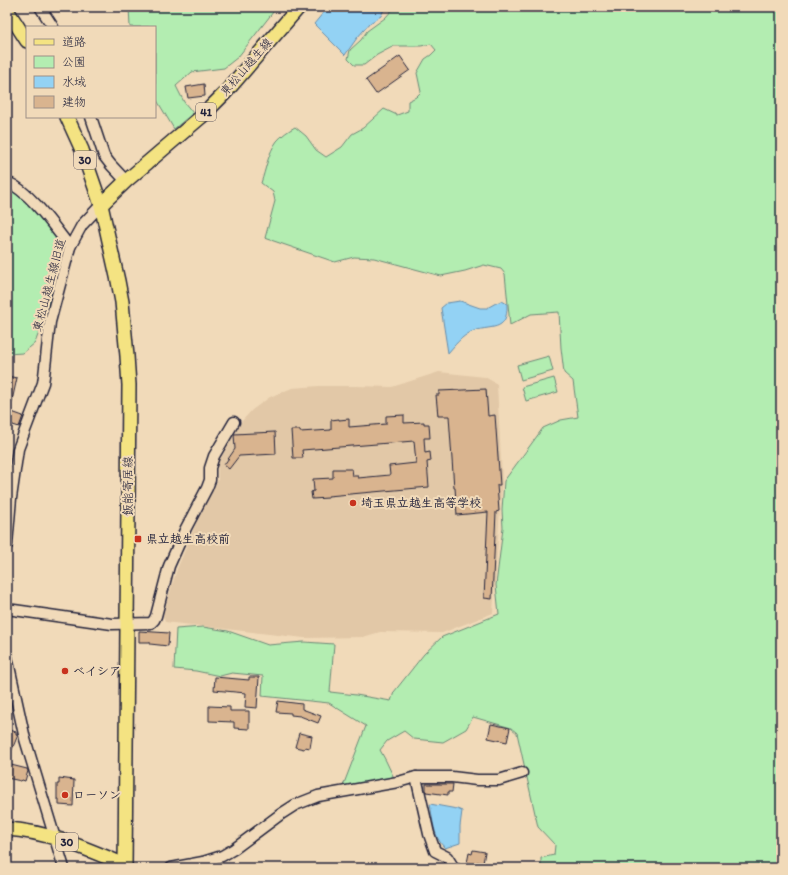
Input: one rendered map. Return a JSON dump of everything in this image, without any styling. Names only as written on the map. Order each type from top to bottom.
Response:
[{"type":"main road","name":"東松山越生線","points":[[102,205],[211,107],[299,7]]},
{"type":"main road","points":[[7,10],[26,39]]},
{"type":"main road","name":"飯能寄居線","points":[[7,829],[34,833],[70,843],[128,867],[127,624],[129,392],[127,356],[122,302],[102,205],[82,150],[67,118]]},
{"type":"street","points":[[40,7],[52,26]]},
{"type":"street","points":[[91,118],[104,156],[126,182]]},
{"type":"street","points":[[7,182],[14,185],[36,205],[70,247]]},
{"type":"street","name":"東松山越生線旧道","points":[[7,545],[18,449],[44,376],[50,322],[70,247],[82,225],[102,205]]},
{"type":"street","points":[[7,609],[112,624],[150,623],[154,620],[169,566],[186,528],[207,488],[210,480],[210,468],[214,456],[234,422]]},
{"type":"street","points":[[7,657],[25,739],[64,868]]},
{"type":"street","points":[[171,868],[203,862],[222,856],[234,849],[295,804],[318,796],[416,778],[452,777],[477,780],[499,780],[522,773]]},
{"type":"street","points":[[416,778],[434,851],[447,857],[452,866],[456,868]]},
{"type":"shaded area","name":"埼玉県立越生高等学校","points":[[439,372],[485,377],[497,384],[502,479],[493,613],[442,633],[380,632],[363,637],[304,638],[165,622],[163,615],[177,569],[195,526],[218,480],[218,463],[242,421],[252,410],[270,397],[292,388],[319,386],[392,387]]},
{"type":"green space","points":[[129,7],[277,7],[238,57],[224,68],[192,72],[176,86],[184,102],[193,113],[174,129],[156,99],[156,26],[130,26]]},
{"type":"green space","points":[[395,7],[781,7],[781,868],[541,868],[541,858],[554,855],[555,845],[538,827],[517,733],[511,728],[473,717],[466,729],[443,742],[414,739],[404,731],[387,741],[380,750],[394,778],[343,786],[366,726],[329,703],[262,696],[263,676],[232,673],[220,676],[196,671],[174,669],[176,629],[203,627],[228,631],[268,645],[304,642],[334,644],[330,692],[391,701],[394,692],[424,654],[442,637],[499,614],[496,585],[503,528],[502,510],[504,481],[543,428],[561,420],[578,417],[573,381],[564,373],[559,312],[531,314],[510,325],[505,274],[501,269],[484,265],[441,276],[374,258],[354,257],[335,262],[265,238],[275,201],[273,192],[261,183],[271,151],[281,137],[295,127],[306,136],[316,150],[326,157],[342,147],[352,134],[363,128],[384,109],[397,115],[408,111],[408,101],[416,97],[421,92],[417,73],[425,59],[436,50],[431,44],[421,46],[394,46],[377,55],[364,65],[354,65],[348,59],[350,50],[361,40],[367,31],[385,18]]},
{"type":"green space","points":[[7,188],[18,193],[35,209],[62,244],[53,284],[35,343],[23,353],[7,354]]},
{"type":"green space","points":[[549,356],[553,371],[521,380],[517,365]]},
{"type":"green space","points":[[554,378],[558,392],[526,401],[522,387]]},
{"type":"water","points":[[328,7],[385,7],[381,16],[370,23],[345,55],[314,24]]},
{"type":"water","points":[[460,301],[480,308],[487,308],[502,301],[507,304],[507,313],[501,324],[467,334],[448,353],[441,308],[447,303]]},
{"type":"water","points":[[430,804],[462,811],[460,843],[445,848],[441,844],[434,828]]},
{"type":"building","points":[[400,56],[410,70],[376,94],[366,80]]},
{"type":"building","points":[[204,84],[205,96],[188,98],[186,87]]},
{"type":"building","points":[[7,376],[17,378],[10,410],[7,409]]},
{"type":"building","points":[[486,389],[488,416],[495,415],[500,485],[497,485],[499,511],[496,512],[492,599],[484,598],[488,512],[457,515],[449,416],[438,416],[436,395],[439,395],[439,391]]},
{"type":"building","points":[[9,411],[23,416],[19,427],[7,423]]},
{"type":"building","points":[[404,415],[404,423],[424,422],[424,424],[429,424],[430,438],[424,438],[425,453],[430,452],[431,461],[427,462],[429,487],[328,496],[328,498],[312,499],[311,492],[314,491],[313,479],[333,478],[333,469],[352,469],[353,476],[358,476],[358,478],[390,475],[389,466],[416,463],[414,441],[302,450],[303,458],[293,458],[291,430],[300,430],[300,432],[331,430],[331,420],[339,419],[349,419],[349,427],[386,424],[386,416]]},
{"type":"building","points":[[275,432],[276,454],[239,456],[229,469],[224,465],[235,449],[234,434]]},
{"type":"building","points":[[139,631],[169,633],[168,646],[150,644],[150,642],[139,642]]},
{"type":"building","points":[[215,677],[249,680],[249,677],[259,677],[257,708],[245,707],[246,693],[214,690]]},
{"type":"building","points":[[278,701],[302,704],[302,709],[321,716],[318,723],[300,716],[291,715],[291,713],[276,712]]},
{"type":"building","points":[[209,706],[230,707],[230,711],[249,711],[249,729],[234,728],[234,722],[209,721]]},
{"type":"building","points":[[491,724],[510,728],[507,742],[488,738]]},
{"type":"building","points":[[7,729],[16,732],[18,735],[7,761]]},
{"type":"building","points":[[299,733],[312,736],[310,748],[305,747],[304,749],[295,747]]},
{"type":"building","points":[[7,764],[27,769],[28,771],[25,781],[7,778]]},
{"type":"building","points":[[59,778],[74,780],[73,806],[59,805],[59,799],[57,799],[57,784],[59,784]]},
{"type":"building","points":[[426,784],[453,784],[452,792],[448,792],[448,795],[426,792]]},
{"type":"building","points":[[473,850],[485,852],[483,863],[467,863],[469,853],[472,854]]},
{"type":"place","name":"埼玉県立越生高等学校","points":[[353,503]]},
{"type":"place","name":"県立越生高校前","points":[[138,539]]},
{"type":"place","name":"ベイシア","points":[[65,671]]},
{"type":"place","name":"ローソン","points":[[65,795]]}]
